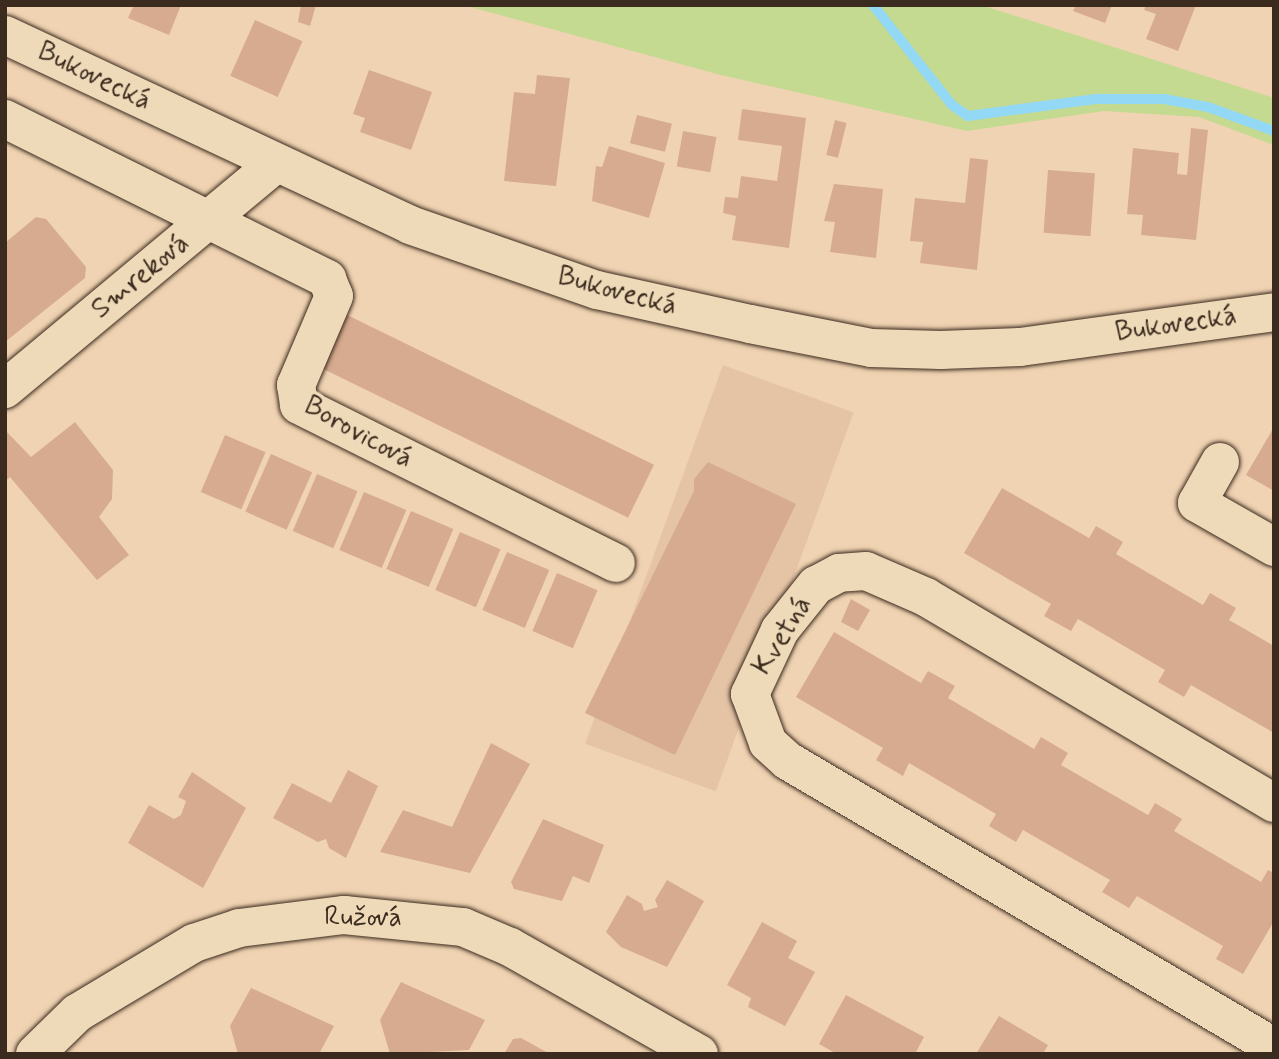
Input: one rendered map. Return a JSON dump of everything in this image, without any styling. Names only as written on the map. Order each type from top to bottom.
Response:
[{"type":"street","name":"Bukovecká","points":[[5,35],[275,164],[411,225],[597,290],[871,348],[1020,347],[1274,312]]},
{"type":"street","points":[[5,119],[211,220]]},
{"type":"street","name":"Smreková","points":[[5,389],[275,164]]},
{"type":"street","name":"Borovicová","points":[[211,220],[318,274],[332,287],[330,307],[296,385],[299,405],[616,563]]},
{"type":"street","points":[[1220,462],[1197,503],[1274,547]]},
{"type":"street","name":"Kvetná","points":[[1274,803],[926,597],[866,571],[839,572],[816,585],[780,630],[750,694],[768,743],[789,761],[1274,1047]]},
{"type":"street","name":"Ružová","points":[[35,1054],[106,992],[194,943],[252,925],[344,915],[463,927],[510,947],[699,1054]]},
{"type":"shaded area","points":[[723,365],[854,413],[716,791],[585,744]]},
{"type":"green space","points":[[463,5],[981,5],[1274,98],[1274,145],[1199,117],[1104,111],[967,131],[721,75]]},
{"type":"building","points":[[134,5],[181,5],[169,35],[128,18]]},
{"type":"building","points":[[301,5],[316,5],[310,26],[298,22]]},
{"type":"building","points":[[1076,5],[1112,5],[1105,23],[1073,11]]},
{"type":"building","points":[[1146,5],[1196,5],[1178,51],[1146,39],[1156,14],[1144,10]]},
{"type":"building","points":[[255,20],[303,41],[278,97],[230,76]]},
{"type":"building","points":[[369,70],[432,92],[411,150],[360,132],[365,118],[353,114]]},
{"type":"building","points":[[537,75],[570,78],[556,186],[504,181],[514,92],[535,94]]},
{"type":"building","points":[[742,109],[806,118],[789,248],[732,240],[736,216],[723,213],[725,197],[738,198],[741,176],[777,181],[782,146],[738,140]]},
{"type":"building","points":[[637,115],[672,124],[665,152],[630,143]]},
{"type":"building","points":[[835,120],[847,123],[838,158],[826,155]]},
{"type":"building","points":[[1191,128],[1208,130],[1196,240],[1141,235],[1143,215],[1127,214],[1133,148],[1179,153],[1177,174],[1187,175]]},
{"type":"building","points":[[683,131],[716,137],[710,172],[677,166]]},
{"type":"building","points":[[609,146],[665,163],[649,218],[592,201],[596,166],[602,167]]},
{"type":"building","points":[[970,158],[988,160],[977,270],[920,263],[923,242],[910,241],[915,198],[965,203]]},
{"type":"building","points":[[1048,170],[1095,173],[1090,236],[1044,233]]},
{"type":"building","points":[[834,184],[883,189],[876,258],[830,252],[835,222],[824,221]]},
{"type":"building","points":[[36,217],[46,219],[86,267],[85,278],[5,342],[5,243]]},
{"type":"building","points":[[343,313],[654,465],[628,518],[317,366]]},
{"type":"building","points":[[75,422],[113,470],[112,499],[99,517],[129,555],[97,580],[10,477],[5,481],[5,430],[31,457]]},
{"type":"building","points":[[1274,427],[1274,491],[1246,475]]},
{"type":"building","points":[[225,435],[266,452],[241,509],[201,492]]},
{"type":"building","points":[[271,454],[312,472],[286,530],[245,512]]},
{"type":"building","points":[[708,462],[796,504],[675,755],[585,713],[694,491],[694,479]]},
{"type":"building","points":[[317,474],[358,491],[333,548],[293,531]]},
{"type":"building","points":[[1002,488],[1089,538],[1096,526],[1123,542],[1116,554],[1203,605],[1210,593],[1236,608],[1229,620],[1274,646],[1274,733],[1191,685],[1184,697],[1158,682],[1165,670],[1078,619],[1071,631],[1044,616],[1051,604],[964,553]]},
{"type":"building","points":[[364,492],[406,510],[382,568],[339,550]]},
{"type":"building","points":[[411,511],[453,529],[429,587],[386,569]]},
{"type":"building","points":[[460,532],[501,549],[476,607],[435,590]]},
{"type":"building","points":[[507,552],[549,570],[525,628],[482,610]]},
{"type":"building","points":[[557,573],[598,590],[573,648],[532,631]]},
{"type":"building","points":[[851,599],[870,610],[858,631],[841,622]]},
{"type":"building","points":[[834,632],[921,683],[928,671],[955,686],[948,698],[1034,749],[1041,737],[1068,753],[1061,765],[1148,815],[1155,803],[1182,819],[1174,831],[1261,882],[1268,870],[1274,873],[1274,921],[1243,974],[1216,959],[1223,946],[1137,896],[1129,908],[1102,892],[1110,880],[1023,830],[1016,842],[989,826],[996,814],[909,763],[903,776],[876,760],[883,748],[796,697]]},
{"type":"building","points":[[491,743],[530,764],[470,873],[380,852],[403,810],[452,827]]},
{"type":"building","points":[[348,770],[378,786],[346,858],[329,848],[326,839],[318,842],[273,818],[292,783],[331,803]]},
{"type":"building","points":[[192,772],[246,808],[203,888],[128,843],[149,805],[174,819],[181,815],[186,801],[178,797]]},
{"type":"building","points":[[543,819],[604,845],[589,883],[573,876],[562,901],[514,889],[511,882]]},
{"type":"building","points":[[667,880],[704,901],[667,967],[621,947],[606,932],[627,895],[642,904],[644,911],[658,907],[655,900]]},
{"type":"building","points":[[762,922],[797,941],[788,958],[815,972],[785,1026],[748,1007],[751,998],[727,985]]},
{"type":"building","points":[[401,982],[485,1020],[469,1050],[390,1054],[380,1020]]},
{"type":"building","points":[[251,988],[334,1026],[319,1054],[238,1054],[230,1026]]},
{"type":"building","points":[[846,995],[924,1037],[915,1054],[837,1054],[819,1044]]},
{"type":"building","points":[[999,1016],[1048,1045],[1043,1054],[976,1054]]},
{"type":"building","points":[[521,1038],[550,1054],[504,1054],[513,1039]]},
{"type":"waterway","points":[[873,5],[952,105],[968,116],[1096,99],[1164,99],[1208,107],[1274,131]]}]
